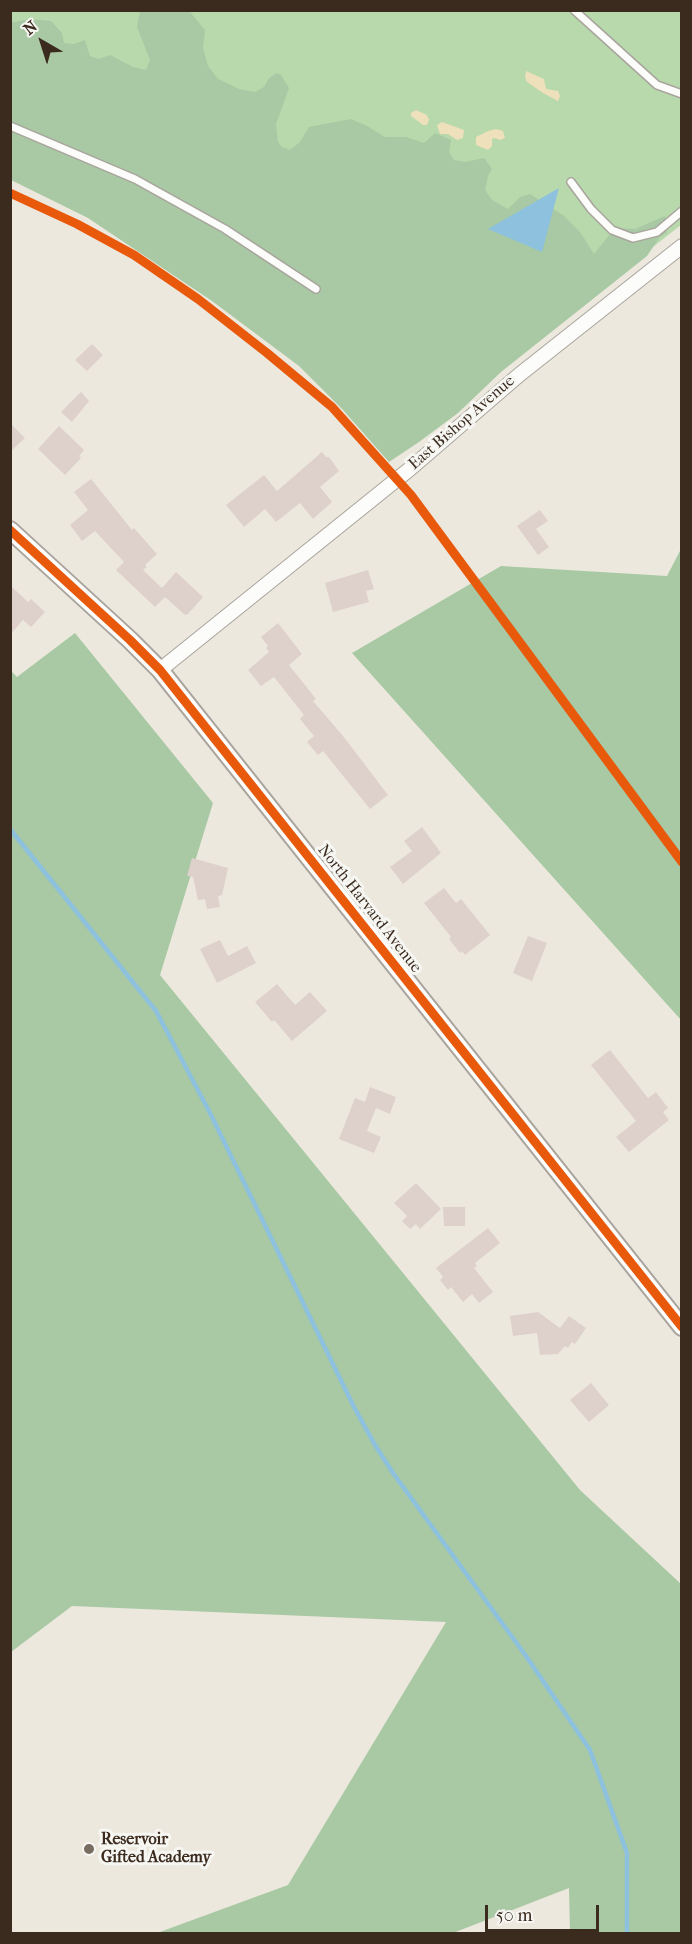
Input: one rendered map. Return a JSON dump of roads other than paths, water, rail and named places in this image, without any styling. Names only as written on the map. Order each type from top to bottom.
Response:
[{"type":"street","name":"East Bishop Avenue","points":[[160,670],[418,461],[519,375],[681,246]]},
{"type":"street","name":"North Harvard Avenue","points":[[10,530],[160,670],[681,1327]]},
{"type":"lane","points":[[574,10],[657,85],[681,94]]},
{"type":"lane","points":[[10,126],[135,179],[225,229],[316,289]]},
{"type":"lane","points":[[571,182],[591,209],[612,230],[633,238],[657,232],[681,210]]},
{"type":"water","points":[[559,188],[542,252],[488,229]]},
{"type":"waterway","points":[[10,829],[156,1011],[209,1111],[354,1407],[375,1445],[526,1656],[590,1750],[627,1853],[627,1934]]},
{"type":"place","name":"Reservoir Gifted Academy","points":[[89,1849]]}]
